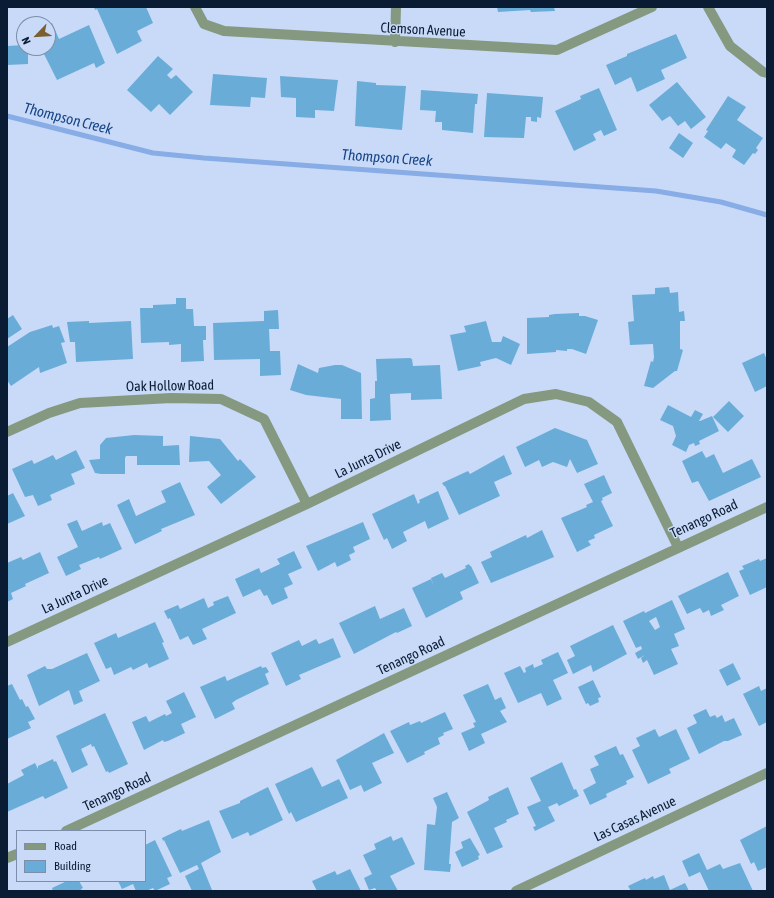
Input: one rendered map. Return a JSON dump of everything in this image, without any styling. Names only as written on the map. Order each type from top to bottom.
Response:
[{"type":"street","name":"Clemson Avenue","points":[[195,7],[204,24],[224,31],[394,42],[557,50],[652,7]]},
{"type":"street","points":[[394,42],[396,7]]},
{"type":"street","points":[[708,7],[730,46],[763,72],[767,73]]},
{"type":"street","name":"La Junta Drive","points":[[7,642],[307,504],[524,399],[556,394],[589,402],[616,422],[678,547]]},
{"type":"street","name":"Oak Hollow Road","points":[[7,432],[49,413],[80,403],[171,398],[221,399],[264,419],[307,504]]},
{"type":"street","name":"Tenango Road","points":[[68,830],[767,507]]},
{"type":"street","name":"Las Casas Avenue","points":[[516,891],[767,773]]},
{"type":"building","points":[[94,7],[146,7],[153,23],[137,31],[142,41],[117,54],[97,9],[95,10]]},
{"type":"building","points":[[497,7],[554,7],[555,11],[531,12],[530,10],[498,12]]},
{"type":"building","points":[[89,25],[105,63],[96,68],[94,63],[57,80],[45,56],[56,56],[56,32],[59,39]]},
{"type":"building","points":[[676,34],[687,58],[661,70],[665,79],[637,92],[631,77],[615,85],[606,65],[627,56],[627,54]]},
{"type":"building","points":[[16,45],[16,56],[28,56],[28,64],[7,65],[7,46]]},
{"type":"building","points":[[158,56],[173,69],[167,75],[171,79],[176,75],[193,92],[170,115],[159,104],[151,112],[127,90]]},
{"type":"building","points":[[213,74],[267,78],[265,98],[251,97],[250,107],[210,105]]},
{"type":"building","points":[[280,76],[338,80],[334,111],[315,110],[315,118],[296,117],[296,98],[281,97]]},
{"type":"building","points":[[357,81],[376,83],[376,85],[406,86],[402,130],[355,126]]},
{"type":"building","points":[[677,82],[706,117],[691,129],[685,121],[678,126],[670,116],[662,121],[649,105]]},
{"type":"building","points":[[599,88],[617,130],[604,136],[601,130],[593,134],[596,140],[574,151],[555,111],[581,99],[580,96]]},
{"type":"building","points":[[421,90],[478,94],[477,104],[475,104],[473,133],[442,130],[442,122],[435,122],[436,111],[420,110]]},
{"type":"building","points":[[487,93],[543,97],[541,118],[537,117],[537,122],[531,121],[531,117],[526,117],[524,138],[484,137]]},
{"type":"building","points":[[728,96],[746,107],[737,120],[763,138],[756,148],[758,150],[755,154],[753,153],[744,165],[732,157],[736,150],[726,143],[721,149],[704,137],[708,131],[706,130]]},
{"type":"building","points":[[679,133],[693,143],[683,158],[669,148]]},
{"type":"building","points":[[669,287],[670,293],[678,292],[679,312],[684,311],[685,321],[680,321],[680,349],[683,350],[677,371],[653,388],[644,386],[651,361],[653,362],[653,344],[630,345],[628,322],[634,321],[632,295],[655,294],[655,288]]},
{"type":"building","points":[[176,298],[186,298],[186,309],[193,309],[194,326],[206,326],[206,340],[203,340],[204,361],[181,362],[181,344],[169,345],[169,342],[141,343],[140,308],[153,308],[153,305],[176,304]]},
{"type":"building","points":[[278,310],[279,329],[269,329],[270,351],[280,351],[281,375],[260,376],[260,359],[214,360],[213,323],[264,321],[264,311]]},
{"type":"building","points":[[579,313],[579,316],[585,316],[598,320],[586,354],[572,349],[567,349],[567,351],[556,350],[556,352],[527,354],[527,318],[549,317],[549,315],[555,314]]},
{"type":"building","points":[[13,315],[22,329],[7,339],[7,319]]},
{"type":"building","points":[[89,321],[89,323],[131,321],[133,359],[76,362],[75,342],[70,342],[67,322]]},
{"type":"building","points":[[486,321],[492,342],[501,342],[503,336],[520,344],[511,365],[496,358],[480,362],[481,366],[458,371],[450,335],[466,332],[464,326]]},
{"type":"building","points":[[52,325],[53,328],[59,326],[65,342],[61,343],[67,363],[40,373],[39,367],[11,386],[7,380],[7,347],[30,332]]},
{"type":"building","points":[[764,353],[767,360],[767,386],[755,392],[742,363]]},
{"type":"building","points":[[376,359],[412,359],[413,366],[440,365],[442,399],[411,400],[411,393],[390,394],[391,420],[370,421],[370,399],[375,398],[375,381],[377,381]]},
{"type":"building","points":[[298,364],[318,373],[319,368],[342,365],[361,373],[362,419],[341,419],[341,399],[306,395],[290,390]]},
{"type":"building","points":[[729,401],[744,416],[728,432],[713,417]]},
{"type":"building","points":[[668,405],[691,417],[695,410],[703,414],[699,421],[712,416],[719,431],[699,441],[700,444],[695,446],[694,443],[689,445],[686,452],[672,445],[676,436],[673,426],[660,420]]},
{"type":"building","points":[[555,428],[587,440],[598,464],[577,473],[570,459],[567,467],[553,462],[542,467],[539,460],[525,467],[516,447]]},
{"type":"building","points":[[134,435],[163,436],[163,446],[179,445],[180,465],[137,465],[137,456],[126,456],[125,474],[95,473],[89,460],[100,459],[100,445],[106,438]]},
{"type":"building","points":[[190,436],[220,439],[238,461],[240,459],[256,477],[221,504],[207,487],[221,475],[209,461],[189,462]]},
{"type":"building","points":[[76,450],[85,468],[71,474],[75,484],[50,495],[52,500],[38,506],[33,495],[25,497],[12,469],[32,460],[34,464],[53,455],[56,460]]},
{"type":"building","points":[[702,451],[706,458],[714,454],[723,473],[752,459],[761,477],[709,501],[698,481],[692,483],[682,461]]},
{"type":"building","points":[[504,455],[512,474],[494,482],[500,496],[459,515],[445,486],[442,483],[468,471],[470,474]]},
{"type":"building","points":[[604,475],[612,493],[602,498],[603,500],[601,501],[613,526],[594,535],[595,538],[588,541],[591,545],[577,552],[561,518],[587,507],[586,505],[593,502],[584,484]]},
{"type":"building","points":[[180,482],[195,515],[161,529],[162,531],[135,544],[117,505],[129,499],[136,516],[166,502],[161,491]]},
{"type":"building","points":[[438,491],[449,519],[428,529],[425,521],[403,532],[407,541],[392,549],[387,538],[384,540],[372,514],[414,494],[418,504],[420,502],[419,500]]},
{"type":"building","points":[[13,493],[25,516],[7,524],[7,496]]},
{"type":"building","points":[[77,520],[82,531],[102,522],[103,526],[110,523],[122,549],[100,559],[99,557],[79,565],[81,569],[66,576],[57,557],[78,547],[67,524]]},
{"type":"building","points":[[363,522],[370,539],[353,547],[355,552],[349,555],[351,560],[337,567],[335,562],[318,571],[306,546]]},
{"type":"building","points":[[542,530],[554,557],[491,583],[481,562],[492,557],[490,552],[526,535],[527,538]]},
{"type":"building","points":[[294,551],[302,568],[288,574],[293,584],[284,588],[288,598],[272,605],[267,595],[264,596],[260,589],[243,597],[235,579],[259,568],[261,573],[280,564],[277,559]]},
{"type":"building","points":[[40,552],[49,573],[25,584],[26,586],[11,593],[13,599],[7,602],[7,563],[21,557],[23,560]]},
{"type":"building","points":[[767,558],[767,587],[750,595],[739,571],[744,569],[742,566],[759,559],[760,561]]},
{"type":"building","points":[[469,564],[479,583],[460,592],[463,599],[426,618],[412,588],[431,579],[434,587],[431,578],[442,573],[445,578],[466,568],[465,566]]},
{"type":"building","points":[[728,572],[739,596],[721,605],[724,610],[711,616],[709,610],[703,613],[700,608],[687,614],[678,596]]},
{"type":"building","points":[[228,596],[236,613],[202,629],[207,639],[193,645],[188,636],[180,640],[170,618],[168,619],[164,611],[178,605],[180,609],[204,598],[208,608],[214,605],[213,602]]},
{"type":"building","points":[[672,600],[685,629],[674,634],[679,646],[671,649],[678,664],[654,675],[647,660],[643,663],[641,658],[645,655],[638,659],[635,653],[642,649],[641,646],[636,648],[623,621],[644,611],[645,613]],"holes":[[[656,617],[660,627],[655,630],[649,621]]]},
{"type":"building","points":[[375,606],[380,619],[404,608],[412,626],[397,633],[396,632],[354,654],[339,623]]},
{"type":"building","points":[[155,622],[164,642],[162,643],[169,659],[149,668],[147,663],[133,670],[131,667],[114,675],[111,667],[106,669],[94,643],[116,633],[118,638]]},
{"type":"building","points":[[613,625],[627,654],[593,672],[591,665],[573,674],[567,660],[575,656],[570,646]]},
{"type":"building","points":[[333,638],[341,657],[299,675],[301,679],[286,686],[271,653],[299,640],[302,646],[316,639],[319,644]]},
{"type":"building","points":[[558,652],[568,673],[553,680],[562,699],[547,706],[541,693],[518,703],[504,673],[520,666],[524,673],[526,672],[525,668],[533,664],[534,668],[543,664],[541,660]]},
{"type":"building","points":[[87,653],[100,681],[79,691],[83,701],[74,705],[69,690],[39,706],[27,675],[45,666],[47,669],[52,669]]},
{"type":"building","points":[[733,663],[741,679],[727,686],[719,670]]},
{"type":"building","points":[[261,666],[262,668],[266,667],[269,672],[265,674],[269,684],[236,700],[232,703],[235,709],[215,719],[200,687],[225,676],[227,681]]},
{"type":"building","points":[[593,680],[601,697],[598,698],[599,702],[590,706],[588,703],[586,704],[578,687]]},
{"type":"building","points":[[12,684],[20,700],[22,699],[26,707],[28,706],[35,719],[28,722],[31,728],[7,739],[7,686]]},
{"type":"building","points":[[488,684],[495,700],[501,697],[506,708],[500,711],[507,722],[481,734],[485,743],[469,751],[461,733],[475,727],[473,723],[476,722],[463,695]]},
{"type":"building","points":[[759,686],[761,691],[767,688],[767,722],[759,726],[743,694]]},
{"type":"building","points":[[184,692],[196,717],[181,724],[185,733],[168,741],[164,742],[163,740],[144,750],[132,722],[146,716],[149,722],[165,714],[166,716],[172,713],[166,701]]},
{"type":"building","points":[[706,709],[710,717],[715,715],[717,718],[722,715],[725,722],[734,718],[742,735],[728,741],[724,741],[699,754],[687,728],[697,723],[693,715]]},
{"type":"building","points":[[445,712],[453,729],[443,733],[444,735],[438,738],[440,744],[407,763],[390,731],[409,722],[410,725],[420,721],[421,723]]},
{"type":"building","points":[[105,713],[128,764],[109,773],[108,771],[106,772],[94,746],[92,747],[91,744],[81,749],[88,765],[72,773],[56,736]]},
{"type":"building","points":[[655,729],[659,737],[676,729],[690,759],[669,769],[671,773],[648,784],[632,750],[640,746],[636,738]]},
{"type":"building","points":[[384,733],[394,753],[372,763],[382,783],[364,792],[361,785],[350,790],[336,760]]},
{"type":"building","points":[[616,746],[620,755],[623,754],[634,777],[626,781],[627,784],[606,794],[607,797],[590,805],[583,790],[596,783],[590,769],[599,765],[594,756]]},
{"type":"building","points":[[53,759],[54,762],[56,761],[68,788],[45,799],[43,796],[7,812],[7,784],[24,775],[21,770],[35,763],[38,769],[38,766]]},
{"type":"building","points":[[562,762],[574,790],[576,789],[579,796],[559,806],[557,803],[548,807],[555,821],[535,831],[533,827],[536,826],[527,807],[541,801],[530,778]]},
{"type":"building","points":[[312,767],[322,787],[339,779],[348,798],[296,822],[291,812],[289,814],[275,784]]},
{"type":"building","points":[[268,787],[283,820],[250,836],[248,832],[232,839],[219,811],[240,803],[240,801]]},
{"type":"building","points":[[508,787],[519,814],[494,828],[503,847],[487,854],[467,812],[489,800],[488,797]]},
{"type":"building","points":[[447,792],[459,818],[452,822],[449,864],[451,864],[450,872],[424,870],[427,824],[435,825],[437,807],[433,798]]},
{"type":"building","points":[[209,820],[221,852],[201,863],[212,890],[192,891],[185,876],[199,869],[197,865],[180,873],[162,838],[181,829],[182,831]]},
{"type":"building","points":[[767,826],[767,867],[758,871],[754,862],[751,864],[740,840]]},
{"type":"building","points":[[391,836],[393,841],[402,837],[415,864],[390,876],[398,891],[377,891],[375,888],[369,890],[364,878],[372,874],[363,855],[376,849],[374,844]]},
{"type":"building","points":[[470,838],[480,855],[478,856],[479,859],[462,867],[455,852],[463,848],[461,842]]},
{"type":"building","points":[[155,840],[172,876],[167,878],[170,884],[155,891],[153,888],[146,891],[136,891],[133,884],[122,889],[118,882],[146,882],[146,844]]},
{"type":"building","points":[[699,853],[707,870],[720,864],[723,869],[740,863],[753,891],[709,891],[700,872],[689,877],[682,861]]},
{"type":"building","points":[[350,869],[361,891],[317,891],[312,881],[335,871],[337,875]]},
{"type":"building","points":[[664,875],[670,890],[685,883],[689,891],[631,891],[628,886],[645,878],[646,880],[653,876],[654,879]]},
{"type":"building","points":[[65,882],[80,882],[83,888],[81,889],[82,891],[53,891],[52,888]]},
{"type":"waterway","name":"Thompson Creek","points":[[7,116],[153,153],[656,191],[721,202],[767,215]]}]
